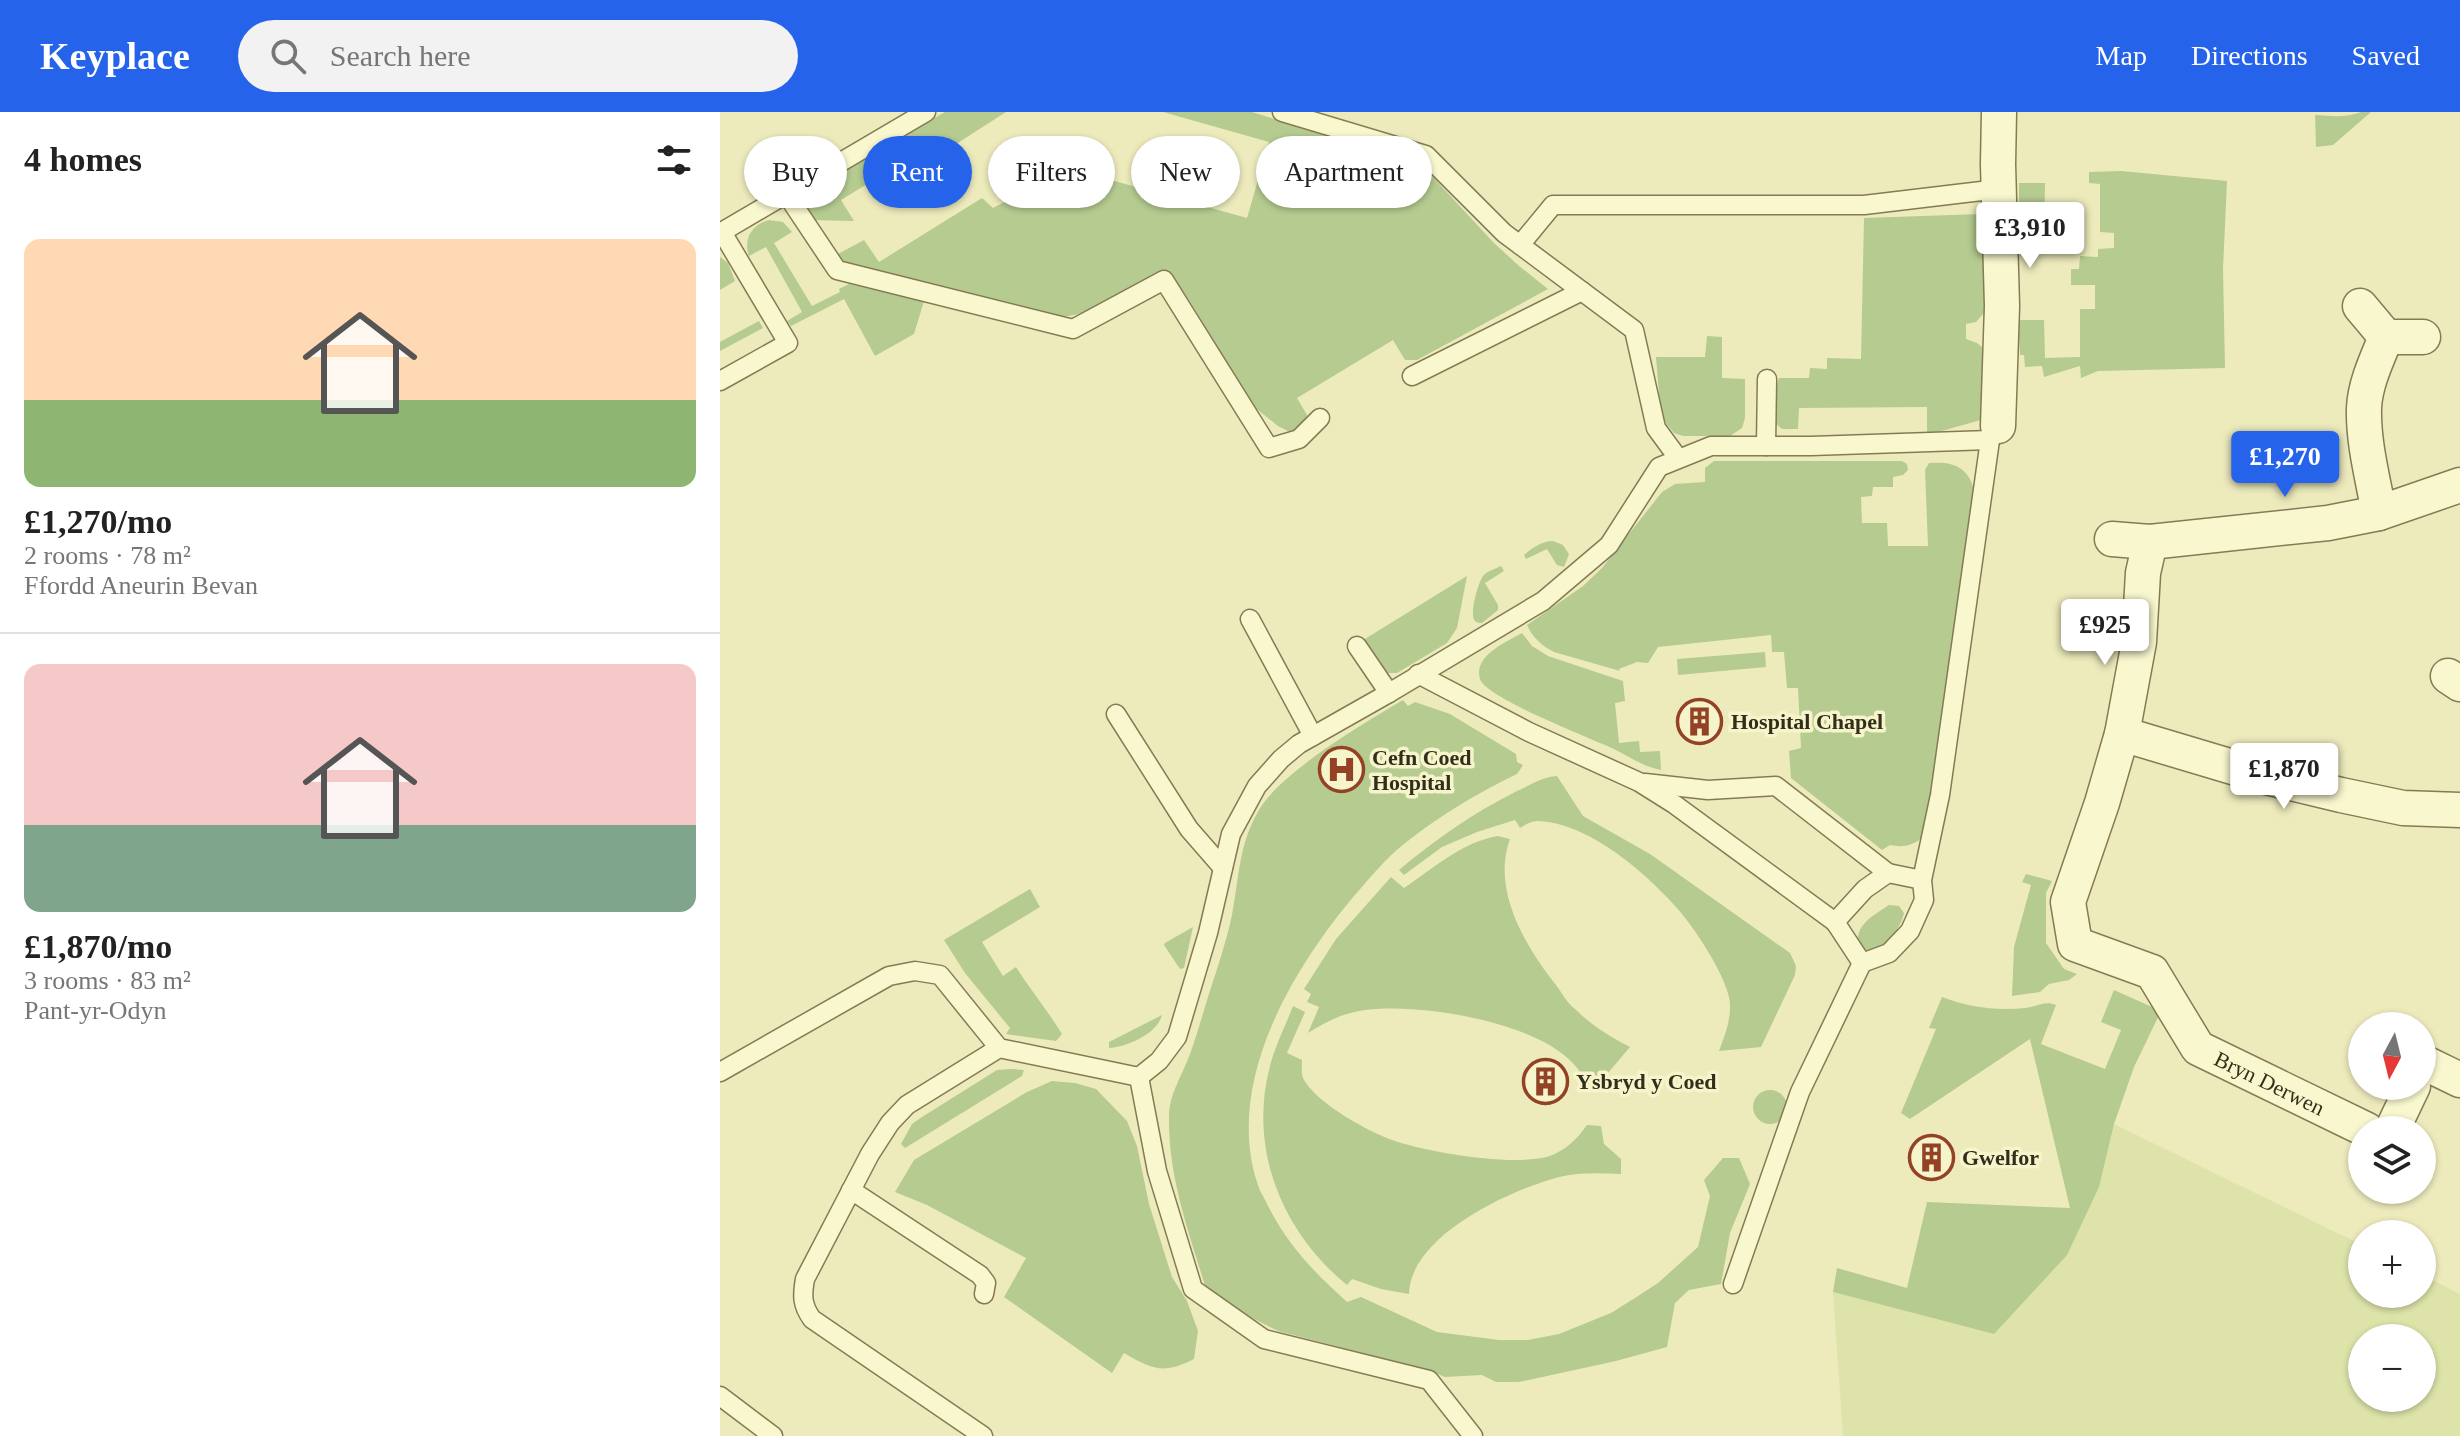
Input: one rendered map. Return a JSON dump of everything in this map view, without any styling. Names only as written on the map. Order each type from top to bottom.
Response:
[{"type":"street","points":[[1994,433],[2002,306],[1999,112]]},
{"type":"street","points":[[2360,306],[2386,337]]},
{"type":"street","points":[[2386,337],[2423,337]]},
{"type":"street","points":[[2379,513],[2367,446],[2364,406],[2373,366],[2386,337]]},
{"type":"street","points":[[2112,539],[2150,542],[2328,523],[2379,513],[2460,485]]},
{"type":"street","points":[[2150,542],[2143,573],[2139,642],[2122,734],[2266,777],[2341,795],[2403,808],[2460,810]]},
{"type":"street","name":"Bryn Derwen","points":[[2122,734],[2068,902],[2075,944],[2152,972],[2198,1048],[2348,1121]]},
{"type":"street","points":[[2436,1068],[2460,1080]]},
{"type":"lane","points":[[847,159],[926,112]]},
{"type":"lane","points":[[1282,112],[1426,155],[1504,233],[1634,330],[1656,428],[1678,458]]},
{"type":"lane","points":[[1520,245],[1553,205],[1864,205],[1990,190]]},
{"type":"lane","points":[[720,381],[788,343],[721,233],[764,208]]},
{"type":"lane","points":[[796,208],[837,270],[1073,329],[1164,280],[1269,448],[1299,439],[1320,418]]},
{"type":"lane","points":[[1412,376],[1582,291]]},
{"type":"lane","points":[[1766,446],[1767,379]]},
{"type":"lane","points":[[1139,1077],[1159,1061],[1177,1037],[1208,933],[1231,834],[1257,786],[1299,744],[1543,601],[1609,545],[1659,467],[1711,446],[1766,446],[1994,433],[1940,795],[1922,880],[1924,900],[1910,931],[1889,953],[1862,963],[1800,1092],[1733,1284]]},
{"type":"lane","points":[[1250,619],[1313,736]]},
{"type":"lane","points":[[1357,646],[1389,693]]},
{"type":"lane","points":[[1418,674],[1529,732],[1639,782],[1674,804],[1835,922],[1862,963]]},
{"type":"lane","points":[[1116,714],[1189,829],[1223,868]]},
{"type":"lane","points":[[1639,782],[1708,790],[1776,786],[1888,873],[1922,880]]},
{"type":"lane","points":[[1835,922],[1865,889],[1888,873]]},
{"type":"lane","points":[[720,1072],[889,976],[915,971],[940,975],[999,1048],[1139,1077]]},
{"type":"lane","points":[[983,1436],[812,1319],[804,1308],[802,1296],[805,1279],[890,1123],[907,1105],[999,1048]]},
{"type":"lane","points":[[1139,1077],[1157,1171],[1193,1289],[1264,1339],[1429,1380],[1473,1436]]},
{"type":"lane","points":[[851,1190],[980,1275],[986,1283],[984,1294]]},
{"type":"lane","points":[[720,1396],[773,1436]]},
{"type":"green space","points":[[945,112],[1006,112],[969,136],[903,136]]},
{"type":"green space","points":[[1163,112],[1252,112],[1330,136],[1256,138]]},
{"type":"green space","points":[[2371,112],[2333,145],[2316,147],[2315,115],[2344,116]]},
{"type":"green space","points":[[863,159],[863,186],[847,196],[847,168]]},
{"type":"green space","points":[[2121,171],[2227,181],[2223,269],[2225,368],[2098,371],[2081,378],[2080,366],[2044,377],[2042,366],[2025,367],[2024,355],[2020,355],[2018,320],[2044,320],[2045,358],[2080,357],[2080,309],[2095,309],[2095,285],[2071,285],[2071,269],[2079,269],[2080,256],[2098,257],[2098,249],[2114,248],[2114,233],[2100,232],[2100,184],[2089,183],[2089,172]]},
{"type":"green space","points":[[1432,176],[1494,243],[1548,289],[1417,360],[1405,360],[1393,340],[1297,398],[1307,415],[1304,425],[1292,433],[1253,406],[1169,271],[1098,308],[1051,318],[842,262],[838,254],[864,240],[879,262],[966,208],[972,208],[972,204],[982,198],[988,208],[1115,208],[1115,181],[1131,186],[1131,208],[1211,208],[1247,218],[1256,187],[1256,208],[1432,208]]},
{"type":"green space","points":[[2019,183],[2045,183],[2044,251],[2019,252]]},
{"type":"green space","points":[[808,208],[846,208],[854,221],[806,220]]},
{"type":"green space","points":[[1981,214],[1988,223],[1993,303],[1976,322],[1966,324],[1966,339],[1988,352],[1981,420],[1927,435],[1927,407],[1799,408],[1798,429],[1782,429],[1775,423],[1773,399],[1779,378],[1809,378],[1810,368],[1827,369],[1827,358],[1861,359],[1864,218]]},
{"type":"green space","points":[[769,220],[783,222],[792,232],[774,243],[812,306],[849,284],[924,301],[914,334],[875,356],[844,299],[791,326],[787,321],[802,312],[766,247],[749,256],[747,249],[750,233]]},
{"type":"green space","points":[[720,257],[728,263],[735,281],[720,290]]},
{"type":"green space","points":[[759,321],[763,328],[720,351],[720,342]]},
{"type":"green space","points":[[1707,336],[1722,337],[1722,378],[1745,379],[1745,418],[1742,428],[1730,436],[1683,436],[1674,433],[1661,417],[1656,357],[1705,357]]},
{"type":"green space","points":[[1714,461],[1902,461],[1907,464],[1908,470],[1903,475],[1893,477],[1893,487],[1873,487],[1872,496],[1861,497],[1862,523],[1887,523],[1888,546],[1928,546],[1925,470],[1929,463],[1953,465],[1969,477],[1975,493],[1925,836],[1917,842],[1905,846],[1890,845],[1882,850],[1791,778],[1789,751],[1801,748],[1798,688],[1787,688],[1784,652],[1772,652],[1771,635],[1658,647],[1648,663],[1637,662],[1620,671],[1554,652],[1538,641],[1529,629],[1527,625],[1583,586],[1602,568],[1662,492],[1675,484],[1705,482],[1705,468]]},
{"type":"green space","points":[[1553,541],[1563,545],[1569,554],[1564,567],[1557,565],[1547,549],[1526,559],[1524,555],[1534,547]]},
{"type":"green space","points":[[1501,566],[1504,571],[1485,583],[1498,610],[1482,623],[1477,622],[1473,617],[1474,606],[1481,580]]},
{"type":"green space","points":[[1467,576],[1457,628],[1447,643],[1397,673],[1386,673],[1360,642]]},
{"type":"green space","points":[[1522,633],[1532,646],[1548,656],[1623,681],[1625,701],[1615,703],[1619,743],[1639,741],[1640,752],[1660,751],[1661,770],[1646,766],[1537,715],[1486,687],[1480,679],[1481,663],[1500,645]]},
{"type":"green space","points":[[1765,652],[1766,667],[1678,675],[1677,659]]},
{"type":"green space","points":[[1403,700],[1408,706],[1415,702],[1450,714],[1516,754],[1517,762],[1523,765],[1517,774],[1459,806],[1397,850],[1354,896],[1308,958],[1270,1029],[1257,1067],[1250,1106],[1249,1144],[1259,1188],[1293,1245],[1347,1302],[1361,1297],[1437,1332],[1499,1340],[1528,1340],[1559,1334],[1611,1313],[1658,1283],[1698,1247],[1710,1196],[1704,1180],[1723,1158],[1739,1158],[1750,1184],[1730,1233],[1721,1284],[1689,1290],[1675,1303],[1667,1347],[1519,1382],[1496,1382],[1482,1375],[1445,1377],[1278,1331],[1206,1289],[1176,1183],[1170,1139],[1170,1109],[1224,946],[1247,835],[1259,810],[1285,780],[1325,749]]},
{"type":"green space","points":[[1557,776],[1583,816],[1650,854],[1790,953],[1796,966],[1795,975],[1761,1047],[1719,1051],[1728,1025],[1730,1004],[1726,986],[1707,950],[1663,893],[1631,864],[1595,839],[1556,824],[1535,821],[1520,828],[1515,820],[1442,847],[1404,875],[1399,870],[1485,808],[1536,782]]},
{"type":"green space","points":[[1498,836],[1510,839],[1505,858],[1508,898],[1533,953],[1572,1007],[1601,1030],[1630,1047],[1597,1086],[1588,1084],[1569,1059],[1541,1040],[1487,1021],[1456,1015],[1425,1010],[1369,1010],[1347,1014],[1308,1033],[1319,1007],[1307,1002],[1311,994],[1304,989],[1336,939],[1391,877],[1404,888],[1460,850]]},
{"type":"green space","points":[[2026,874],[2052,881],[2046,893],[2046,943],[2064,969],[2077,974],[2069,980],[2049,984],[2040,992],[2012,996],[2014,947],[2031,885],[2022,882]]},
{"type":"green space","points":[[1030,889],[1040,907],[982,942],[1003,976],[1016,967],[1062,1034],[1056,1041],[1006,1034],[1010,1028],[965,973],[944,940]]},
{"type":"green space","points":[[1889,905],[1899,906],[1904,913],[1899,927],[1875,950],[1861,952],[1858,943],[1860,929]]},
{"type":"green space","points":[[1193,927],[1184,968],[1180,969],[1164,945]]},
{"type":"green space","points":[[2114,990],[2161,1011],[2134,1067],[2114,1124],[2099,1187],[2067,1255],[1994,1334],[1833,1292],[1837,1268],[1907,1288],[1927,1202],[2070,1208],[2030,1039],[1910,1119],[1901,1113],[1936,1029],[1929,1028],[1942,997],[1972,1006],[1993,1008],[2056,1005],[2041,1044],[2105,1069],[2121,1030],[2101,1022]]},
{"type":"green space","points":[[1293,1006],[1305,1012],[1287,1053],[1302,1060],[1303,1078],[1309,1088],[1331,1107],[1374,1132],[1398,1142],[1432,1150],[1516,1160],[1550,1156],[1571,1144],[1587,1125],[1601,1126],[1604,1144],[1621,1159],[1621,1174],[1559,1177],[1490,1204],[1444,1235],[1426,1253],[1414,1273],[1409,1294],[1352,1279],[1347,1285],[1305,1241],[1276,1188],[1268,1160],[1264,1100],[1271,1062]]},
{"type":"green space","points":[[1162,1015],[1148,1034],[1109,1048],[1109,1042]]},
{"type":"green space","points":[[997,1070],[1024,1070],[1022,1076],[905,1148],[901,1144],[912,1124],[922,1117]]},
{"type":"green space","points":[[1052,1081],[1096,1089],[1127,1121],[1137,1146],[1149,1204],[1172,1277],[1187,1301],[1198,1331],[1194,1359],[1174,1367],[1158,1368],[1124,1353],[1112,1373],[1004,1297],[1026,1258],[927,1205],[895,1192],[914,1160],[1027,1092]]},
{"type":"green space","points":[[1770,1090],[1782,1095],[1787,1107],[1782,1119],[1770,1124],[1758,1119],[1753,1107],[1758,1095]]},
{"type":"green space","points":[[2114,1124],[2348,1238],[2348,1308],[2436,1308],[2436,1282],[2460,1294],[2460,1436],[1843,1436],[1833,1292],[1994,1334],[2099,1187]]},
{"type":"place","name":"Hospital Chapel","points":[[1700,721]]},
{"type":"place","name":"Cefn Coed Hospital","points":[[1341,770]]},
{"type":"place","name":"Ysbryd y Coed","points":[[1545,1081]]},
{"type":"place","name":"Gwelfor","points":[[1931,1157]]}]
